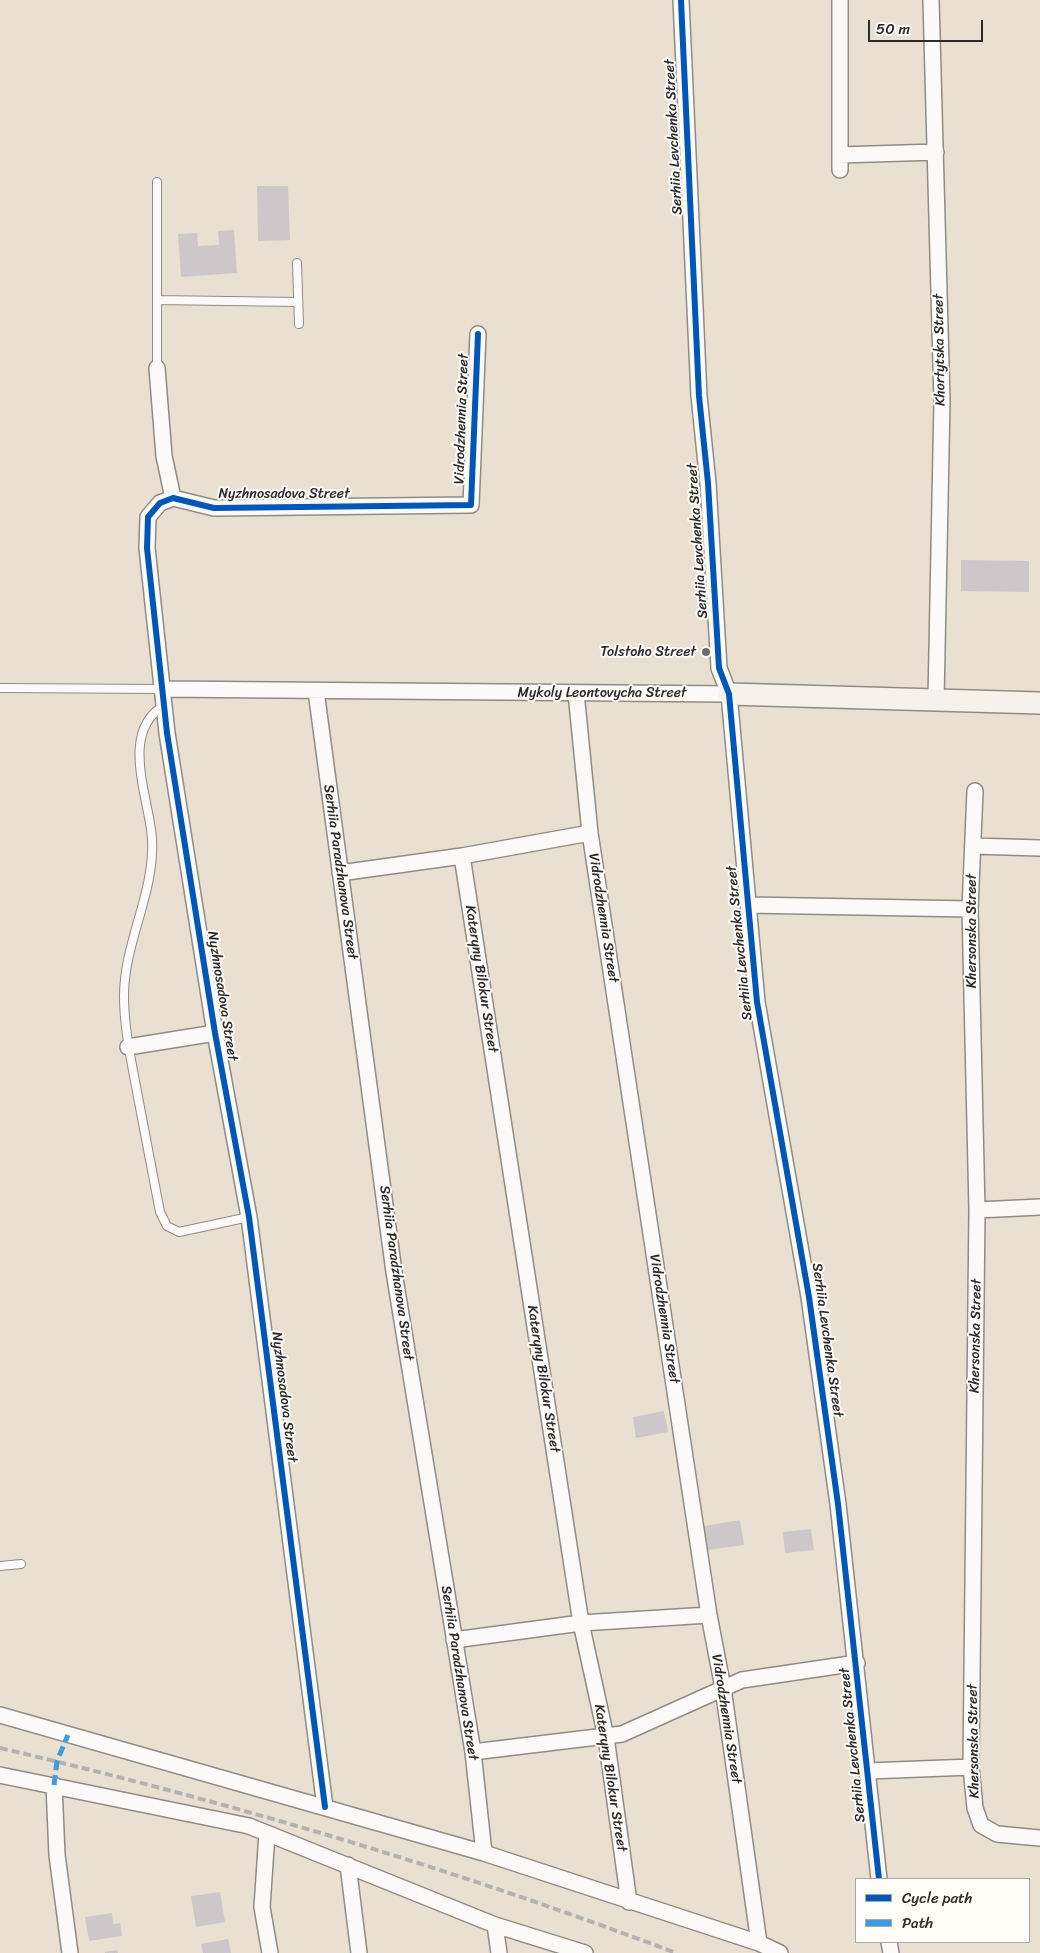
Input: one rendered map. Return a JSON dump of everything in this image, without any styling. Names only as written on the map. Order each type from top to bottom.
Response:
[{"type":"street","name":"Serhiia Levchenka Street","points":[[681,0],[699,396],[708,483],[719,668],[729,694],[757,1002],[808,1297],[838,1504],[857,1663],[879,1878]]},
{"type":"street","points":[[840,0],[840,162],[936,152]]},
{"type":"street","name":"Khortytska Street","points":[[931,0],[942,401],[936,699]]},
{"type":"street","name":"Vidrodzhennia Street","points":[[471,505],[478,334]]},
{"type":"street","points":[[157,368],[164,456],[173,498]]},
{"type":"street","name":"Nyzhnosadova Street","points":[[325,1807],[249,1217],[215,1032],[167,733],[147,548],[148,517],[160,503],[173,498],[214,508],[471,505]]},
{"type":"street","name":"Mykoly Leontovycha Street","points":[[163,689],[729,694],[1040,703]]},
{"type":"street","name":"Serhiia Paradzhanova Street","points":[[316,691],[394,1272],[473,1752],[484,1854]]},
{"type":"street","name":"Vidrodzhennia Street","points":[[576,692],[590,833],[708,1615],[723,1688],[759,1944]]},
{"type":"street","name":"Khersonska Street","points":[[975,791],[970,909],[977,1210],[971,1767],[975,1808],[981,1825],[997,1834],[1040,1838]]},
{"type":"street","points":[[340,873],[462,856],[590,833]]},
{"type":"street","points":[[973,846],[1040,848]]},
{"type":"street","name":"Kateryny Bilokur Street","points":[[462,856],[581,1623],[606,1737],[629,1902]]},
{"type":"street","points":[[748,905],[970,909]]},
{"type":"street","points":[[128,1047],[215,1032]]},
{"type":"street","points":[[977,1210],[1040,1207]]},
{"type":"street","points":[[454,1640],[581,1623],[708,1615]]},
{"type":"street","points":[[473,1752],[622,1734],[742,1680],[857,1663]]},
{"type":"street","points":[[0,1715],[484,1854],[759,1944],[780,1953]]},
{"type":"street","points":[[868,1771],[971,1767]]},
{"type":"street","points":[[0,1776],[54,1785],[249,1826],[495,1925],[585,1953]]},
{"type":"street","points":[[54,1785],[57,1855],[70,1953]]},
{"type":"street","points":[[267,1833],[262,1907],[270,1953]]},
{"type":"street","points":[[348,1865],[359,1953]]},
{"type":"street","points":[[495,1925],[499,1953]]},
{"type":"lane","points":[[157,182],[157,368]]},
{"type":"lane","points":[[296,263],[298,324]]},
{"type":"lane","points":[[157,300],[298,302]]},
{"type":"lane","points":[[0,688],[163,689]]},
{"type":"lane","points":[[164,705],[150,717],[140,747],[139,772],[152,840],[150,876],[127,966],[124,995],[128,1047],[160,1212],[168,1226],[179,1232],[249,1217]]},
{"type":"lane","points":[[0,1566],[21,1564]]},
{"type":"building","points":[[257,186],[288,186],[290,240],[258,241]]},
{"type":"building","points":[[234,230],[237,273],[181,277],[178,234],[197,233],[198,246],[219,245],[218,231]]},
{"type":"building","points":[[961,560],[1029,561],[1029,592],[961,591]]},
{"type":"building","points":[[664,1411],[668,1432],[636,1438],[633,1417]]},
{"type":"building","points":[[740,1520],[744,1545],[708,1550],[704,1526]]},
{"type":"building","points":[[811,1529],[814,1550],[785,1553],[783,1532]]},
{"type":"building","points":[[220,1892],[225,1922],[196,1927],[191,1896]]},
{"type":"building","points":[[112,1913],[113,1924],[120,1923],[122,1936],[89,1941],[85,1917]]},
{"type":"building","points":[[228,1939],[231,1953],[203,1953],[201,1944]]},
{"type":"building","points":[[117,1950],[118,1953],[105,1953],[105,1952]]},
{"type":"railway","points":[[0,1748],[172,1791],[341,1839],[509,1893],[676,1953]]},
{"type":"marked path","points":[[54,1785],[57,1761],[68,1735]]},
{"type":"cycle path","points":[[681,0],[699,396],[708,483],[719,668],[729,694],[757,1002],[809,1297],[838,1504],[879,1878]]},
{"type":"cycle path","points":[[325,1807],[249,1217],[215,1033],[167,733],[147,548],[148,517],[160,503],[173,498],[214,508],[471,505],[478,334]]},
{"type":"place","name":"Tolstoho Street","points":[[706,652]]}]
